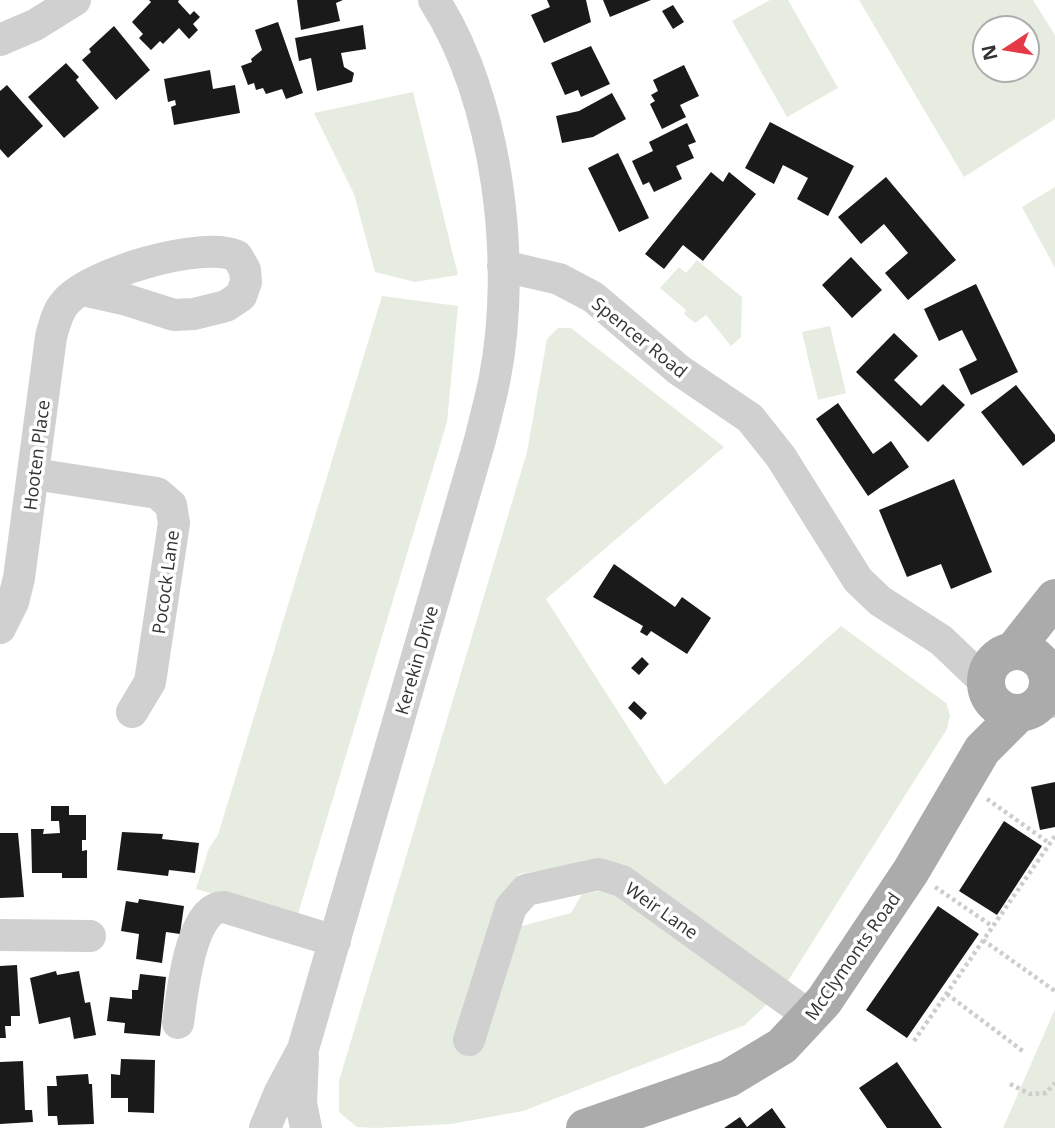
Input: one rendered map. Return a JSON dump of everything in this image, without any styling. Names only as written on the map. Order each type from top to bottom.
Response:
[{"type":"main road","points":[[1023,679],[1055,598]]},
{"type":"main road","name":"McClymonts Road","points":[[585,1128],[729,1078],[782,1046],[811,1017],[911,871],[1023,679]]},
{"type":"street","points":[[0,40],[35,25],[75,0]]},
{"type":"street","points":[[444,3],[483,116],[496,189],[503,266]]},
{"type":"street","name":"Spencer Road","points":[[503,266],[559,279],[593,297],[679,370],[750,418],[781,457],[858,580],[880,601],[941,640],[1023,679]]},
{"type":"street","name":"Kerekin Drive","points":[[265,1128],[303,1049],[480,440],[495,376],[503,266]]},
{"type":"street","name":"Hooten Place","points":[[0,628],[13,601],[19,578],[54,325],[65,303],[82,290]]},
{"type":"street","name":"Pocock Lane","points":[[34,474],[158,494],[171,505],[174,523],[150,682],[132,712]]},
{"type":"street","name":"Weir Lane","points":[[469,1041],[511,907],[526,890],[599,874],[622,881],[811,1017]]},
{"type":"street","points":[[178,1023],[191,951],[205,913],[211,909],[223,907],[335,941]]},
{"type":"street","points":[[0,935],[90,936]]},
{"type":"street","name":"Kerekin Drive","points":[[303,1049],[301,1103],[306,1128]]},
{"type":"path","points":[[986,798],[1049,843]]},
{"type":"path","points":[[914,1041],[1055,836]]},
{"type":"path","points":[[930,884],[992,926]]},
{"type":"path","points":[[983,940],[1055,990]]},
{"type":"path","points":[[947,994],[1024,1052]]},
{"type":"path","points":[[1010,1084],[1030,1094],[1046,1093],[1055,1083]]},
{"type":"shaded area","points":[[770,0],[788,0],[838,88],[787,117],[732,21]]},
{"type":"shaded area","points":[[859,0],[1033,0],[1055,35],[1055,119],[964,177]]},
{"type":"shaded area","points":[[413,92],[458,275],[415,282],[375,272],[354,194],[314,113]]},
{"type":"shaded area","points":[[1055,187],[1055,268],[1022,207]]},
{"type":"shaded area","points":[[697,260],[742,297],[741,337],[731,346],[706,315],[695,323],[684,314],[686,310],[660,288],[679,267],[686,273]]},
{"type":"shaded area","points":[[382,296],[458,306],[447,422],[297,917],[196,889],[209,848],[218,835]]},
{"type":"shaded area","points":[[830,326],[846,393],[818,400],[802,332]]},
{"type":"shaded area","points":[[558,328],[571,328],[724,447],[546,599],[665,785],[841,626],[946,703],[950,715],[947,729],[786,984],[607,861],[518,874],[496,933],[571,913],[582,894],[609,890],[768,1003],[745,1025],[523,1111],[451,1124],[357,1127],[339,1112],[339,1081],[527,452],[547,339]]},
{"type":"shaded area","points":[[1055,1009],[1055,1128],[1003,1128]]},
{"type":"building","points":[[149,0],[179,0],[190,15],[194,11],[200,17],[193,24],[198,30],[189,39],[179,28],[163,44],[160,41],[151,50],[139,38],[143,34],[132,22],[151,2]]},
{"type":"building","points":[[297,0],[343,0],[336,3],[340,21],[301,30]]},
{"type":"building","points":[[547,0],[586,0],[591,22],[544,43],[531,15],[550,7]]},
{"type":"building","points":[[603,0],[651,0],[610,17]]},
{"type":"building","points":[[673,5],[684,22],[673,29],[662,11]]},
{"type":"building","points":[[278,22],[303,93],[286,99],[282,89],[266,94],[263,88],[256,90],[254,83],[248,85],[241,66],[252,62],[251,59],[262,50],[255,30]]},
{"type":"building","points":[[363,25],[366,49],[341,53],[344,67],[354,73],[352,82],[317,91],[311,58],[299,61],[295,38]]},
{"type":"building","points":[[114,26],[150,70],[116,100],[82,60],[91,52],[89,49]]},
{"type":"building","points":[[591,46],[610,84],[581,97],[578,90],[565,95],[551,63]]},
{"type":"building","points":[[66,63],[79,77],[76,80],[99,108],[64,138],[28,97]]},
{"type":"building","points":[[684,65],[699,96],[680,105],[686,117],[662,129],[650,104],[655,101],[651,95],[658,91],[653,80]]},
{"type":"building","points":[[210,70],[213,89],[235,85],[240,113],[174,125],[171,107],[176,105],[175,100],[168,102],[164,79]]},
{"type":"building","points":[[7,85],[43,126],[8,158],[0,149],[0,91]]},
{"type":"building","points":[[612,93],[626,119],[593,137],[562,143],[556,116],[579,111]]},
{"type":"building","points":[[770,122],[854,166],[828,216],[797,199],[808,178],[783,165],[774,184],[745,168]]},
{"type":"building","points":[[687,123],[696,142],[688,145],[694,158],[676,166],[682,179],[654,192],[649,182],[643,185],[632,161],[653,151],[649,142]]},
{"type":"building","points":[[618,153],[649,218],[619,232],[588,168]]},
{"type":"building","points":[[711,172],[723,182],[729,172],[756,194],[703,261],[683,245],[664,269],[645,254]]},
{"type":"building","points":[[886,177],[956,260],[908,300],[885,273],[908,253],[884,224],[861,244],[838,217]]},
{"type":"building","points":[[851,257],[882,290],[852,318],[822,285]]},
{"type":"building","points":[[976,284],[1018,372],[971,395],[959,369],[977,360],[962,330],[939,341],[924,309]]},
{"type":"building","points":[[894,333],[918,356],[894,380],[921,406],[943,384],[965,405],[928,442],[856,372]]},
{"type":"building","points":[[1016,385],[1055,435],[1055,441],[1023,466],[981,412]]},
{"type":"building","points":[[838,403],[873,454],[891,441],[909,467],[868,496],[816,419]]},
{"type":"building","points":[[954,479],[992,572],[951,589],[941,564],[907,577],[879,510]]},
{"type":"building","points":[[614,564],[675,607],[682,597],[711,618],[687,654],[651,631],[647,636],[640,632],[643,626],[593,597]]},
{"type":"building","points":[[642,657],[649,664],[639,675],[631,668]]},
{"type":"building","points":[[634,701],[647,713],[641,720],[628,708]]},
{"type":"building","points":[[1055,782],[1055,827],[1040,830],[1031,787]]},
{"type":"building","points":[[51,806],[69,806],[69,815],[86,815],[86,840],[82,840],[82,851],[87,850],[87,878],[62,878],[62,873],[32,873],[31,829],[44,829],[43,834],[60,833],[59,821],[51,821]]},
{"type":"building","points":[[1004,821],[1042,846],[997,915],[959,891]]},
{"type":"building","points":[[122,832],[163,834],[162,839],[199,843],[195,873],[169,870],[168,876],[117,870]]},
{"type":"building","points":[[0,833],[18,833],[24,897],[0,898]]},
{"type":"building","points":[[139,899],[184,906],[180,934],[166,932],[162,963],[136,959],[139,934],[121,931],[126,901],[138,903]]},
{"type":"building","points":[[938,906],[979,934],[907,1038],[866,1010]]},
{"type":"building","points":[[17,965],[20,1016],[11,1016],[11,1026],[5,1026],[6,1038],[0,1038],[0,966]]},
{"type":"building","points":[[56,971],[57,975],[79,971],[85,1003],[90,1002],[96,1035],[74,1039],[70,1017],[39,1024],[30,978]]},
{"type":"building","points":[[140,974],[166,977],[160,1036],[124,1033],[125,1023],[107,1021],[110,997],[132,999],[132,990],[138,990]]},
{"type":"building","points":[[121,1059],[155,1060],[154,1113],[128,1112],[128,1098],[111,1098],[111,1074],[120,1075]]},
{"type":"building","points":[[23,1061],[25,1110],[32,1110],[33,1122],[0,1124],[0,1062]]},
{"type":"building","points":[[897,1062],[942,1128],[887,1128],[859,1088]]},
{"type":"building","points":[[88,1074],[89,1084],[92,1084],[94,1124],[58,1125],[57,1116],[48,1116],[47,1086],[57,1086],[56,1076]]},
{"type":"building","points":[[772,1108],[786,1128],[724,1128],[740,1117],[747,1127]]}]
